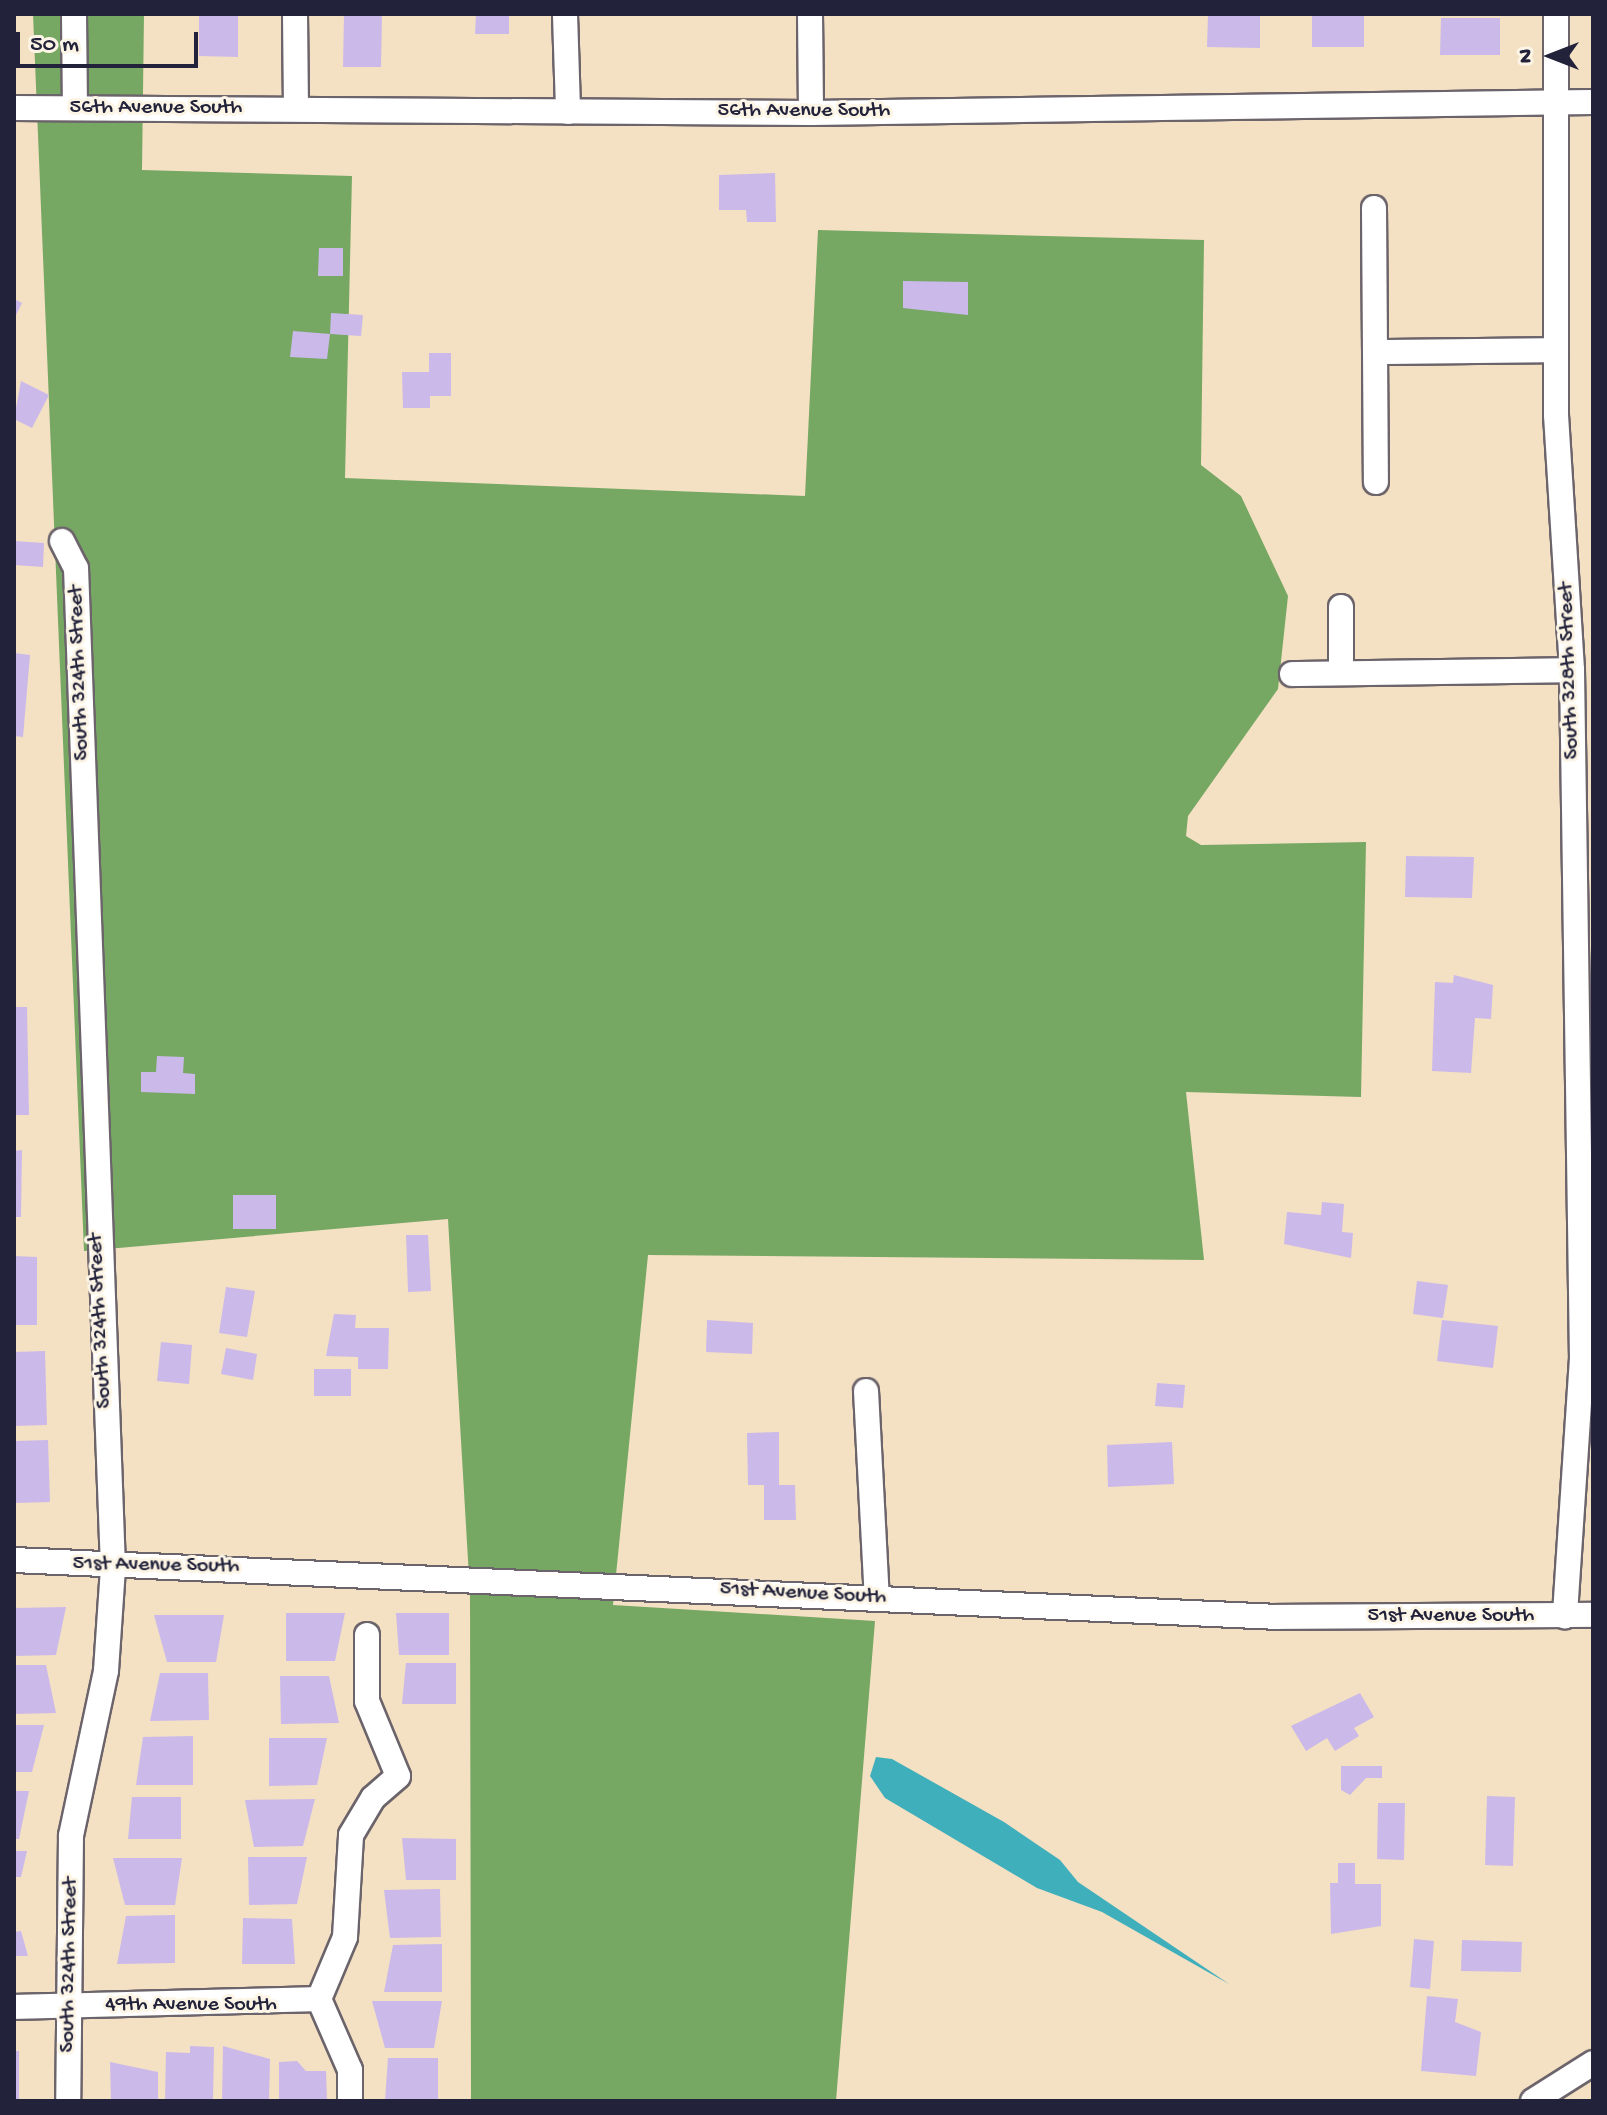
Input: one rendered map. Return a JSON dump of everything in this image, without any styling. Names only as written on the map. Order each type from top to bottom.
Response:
[{"type":"street","points":[[74,14],[75,108]]},
{"type":"street","points":[[295,14],[296,109]]},
{"type":"street","points":[[565,14],[568,112]]},
{"type":"street","points":[[810,14],[811,113]]},
{"type":"street","name":"South 328th Street","points":[[1556,14],[1559,101],[1556,350],[1572,670],[1588,1358],[1565,1616]]},
{"type":"street","name":"56th Avenue South","points":[[14,108],[811,113],[1593,102]]},
{"type":"street","points":[[1374,208],[1376,482]]},
{"type":"street","points":[[1375,352],[1556,350]]},
{"type":"street","name":"South 324th Street","points":[[62,541],[76,568],[113,1568],[106,1671],[71,1836],[68,2101]]},
{"type":"street","points":[[1341,607],[1341,673]]},
{"type":"street","points":[[1292,674],[1572,670]]},
{"type":"street","points":[[866,1391],[877,1598]]},
{"type":"street","name":"51st Avenue South","points":[[14,1560],[113,1568],[1278,1617],[1593,1615]]},
{"type":"street","points":[[350,2101],[350,2070],[319,1999],[345,1937],[351,1835],[398,1776],[367,1701],[367,1635]]},
{"type":"street","name":"49th Avenue South","points":[[14,2007],[319,1999]]},
{"type":"street","points":[[1533,2101],[1593,2063]]},
{"type":"green space","points":[[33,14],[144,14],[142,170],[352,176],[345,478],[805,496],[818,230],[1204,240],[1201,465],[1241,496],[1288,596],[1278,689],[1188,816],[1186,836],[1201,845],[1366,842],[1361,1097],[1186,1092],[1204,1260],[648,1255],[613,1605],[875,1621],[836,2101],[471,2101],[470,1594],[448,1219],[84,1251]]},
{"type":"water","points":[[876,1757],[892,1759],[1004,1822],[1060,1860],[1078,1882],[1229,1984],[1102,1912],[1037,1888],[885,1798],[870,1776]]},
{"type":"building","points":[[199,14],[238,14],[238,57],[199,56]]},
{"type":"building","points":[[344,14],[382,14],[381,67],[343,67]]},
{"type":"building","points":[[476,14],[509,14],[509,34],[475,34]]},
{"type":"building","points":[[1208,14],[1260,14],[1260,48],[1207,47]]},
{"type":"building","points":[[1312,14],[1364,14],[1364,47],[1312,47]]},
{"type":"building","points":[[1441,18],[1500,18],[1500,55],[1440,55]]},
{"type":"building","points":[[775,173],[776,222],[747,222],[746,210],[719,210],[719,175]]},
{"type":"building","points":[[319,248],[343,248],[343,276],[318,276]]},
{"type":"building","points":[[903,281],[968,282],[968,315],[903,308]]},
{"type":"building","points":[[14,299],[22,303],[14,319]]},
{"type":"building","points":[[331,313],[363,315],[361,336],[330,334]]},
{"type":"building","points":[[293,331],[330,334],[327,359],[290,357]]},
{"type":"building","points":[[429,353],[451,353],[451,396],[430,396],[430,408],[403,408],[402,372],[429,372]]},
{"type":"building","points":[[21,381],[49,395],[32,428],[14,419]]},
{"type":"building","points":[[14,541],[44,543],[43,567],[14,565]]},
{"type":"building","points":[[14,653],[30,655],[23,737],[14,736]]},
{"type":"building","points":[[1406,856],[1474,857],[1472,898],[1405,897]]},
{"type":"building","points":[[1454,975],[1493,985],[1491,1019],[1475,1018],[1471,1073],[1432,1071],[1435,982],[1453,983]]},
{"type":"building","points":[[14,1007],[27,1007],[29,1115],[14,1115]]},
{"type":"building","points":[[157,1056],[184,1057],[183,1073],[195,1074],[195,1094],[141,1092],[141,1072],[156,1072]]},
{"type":"building","points":[[22,1150],[21,1217],[14,1217],[14,1151]]},
{"type":"building","points":[[233,1195],[276,1195],[276,1229],[233,1229]]},
{"type":"building","points":[[1322,1202],[1344,1204],[1342,1232],[1353,1233],[1351,1258],[1284,1244],[1287,1212],[1321,1215]]},
{"type":"building","points":[[406,1235],[428,1235],[431,1291],[408,1292]]},
{"type":"building","points":[[14,1256],[37,1257],[37,1325],[14,1325]]},
{"type":"building","points":[[1417,1281],[1448,1285],[1443,1318],[1413,1314]]},
{"type":"building","points":[[226,1287],[255,1291],[247,1337],[219,1333]]},
{"type":"building","points":[[334,1314],[356,1315],[355,1328],[389,1328],[388,1369],[358,1369],[358,1357],[326,1356]]},
{"type":"building","points":[[707,1320],[753,1323],[752,1354],[706,1352]]},
{"type":"building","points":[[1442,1320],[1498,1326],[1493,1368],[1437,1361]]},
{"type":"building","points":[[161,1342],[192,1345],[189,1384],[157,1381]]},
{"type":"building","points":[[226,1348],[257,1354],[253,1380],[221,1374]]},
{"type":"building","points":[[45,1351],[47,1425],[14,1426],[14,1352]]},
{"type":"building","points":[[314,1369],[351,1369],[351,1396],[314,1396]]},
{"type":"building","points":[[1157,1383],[1185,1385],[1183,1408],[1155,1406]]},
{"type":"building","points":[[779,1432],[779,1485],[795,1485],[796,1520],[764,1520],[764,1485],[748,1485],[747,1433]]},
{"type":"building","points":[[48,1440],[50,1502],[14,1503],[15,1441]]},
{"type":"building","points":[[1172,1442],[1174,1484],[1108,1487],[1107,1445]]},
{"type":"building","points":[[66,1607],[56,1655],[14,1656],[14,1608]]},
{"type":"building","points":[[286,1613],[345,1613],[335,1661],[286,1661]]},
{"type":"building","points":[[396,1613],[449,1613],[449,1655],[399,1655]]},
{"type":"building","points":[[154,1615],[224,1615],[216,1662],[167,1662]]},
{"type":"building","points":[[406,1663],[456,1663],[456,1704],[402,1704]]},
{"type":"building","points":[[14,1665],[46,1665],[56,1713],[14,1714]]},
{"type":"building","points":[[160,1673],[208,1673],[209,1720],[150,1721]]},
{"type":"building","points":[[280,1676],[329,1676],[339,1723],[281,1724]]},
{"type":"building","points":[[1360,1693],[1374,1717],[1354,1728],[1359,1736],[1335,1751],[1327,1738],[1306,1751],[1291,1726]]},
{"type":"building","points":[[14,1725],[44,1725],[32,1772],[14,1772]]},
{"type":"building","points":[[193,1736],[193,1785],[136,1785],[143,1737]]},
{"type":"building","points":[[269,1738],[327,1738],[317,1785],[269,1786]]},
{"type":"building","points":[[1341,1766],[1382,1766],[1382,1778],[1366,1778],[1350,1795],[1341,1790]]},
{"type":"building","points":[[14,1791],[29,1791],[19,1839],[14,1839]]},
{"type":"building","points":[[1487,1796],[1515,1797],[1513,1866],[1485,1865]]},
{"type":"building","points":[[132,1797],[181,1797],[181,1839],[128,1839]]},
{"type":"building","points":[[315,1799],[303,1846],[254,1847],[245,1800]]},
{"type":"building","points":[[1378,1803],[1405,1803],[1404,1860],[1377,1859]]},
{"type":"building","points":[[402,1838],[456,1839],[456,1880],[406,1880]]},
{"type":"building","points":[[14,1851],[27,1851],[21,1877],[14,1877]]},
{"type":"building","points":[[248,1857],[307,1857],[297,1904],[249,1905]]},
{"type":"building","points":[[113,1858],[182,1858],[175,1905],[125,1905]]},
{"type":"building","points":[[1338,1863],[1355,1863],[1355,1884],[1381,1884],[1381,1926],[1331,1934],[1330,1883],[1338,1883]]},
{"type":"building","points":[[440,1889],[441,1937],[390,1938],[384,1890]]},
{"type":"building","points":[[175,1915],[175,1963],[117,1964],[126,1916]]},
{"type":"building","points":[[243,1918],[292,1919],[295,1964],[242,1964]]},
{"type":"building","points":[[21,1931],[28,1956],[14,1956],[14,1932]]},
{"type":"building","points":[[1414,1939],[1434,1941],[1430,1989],[1410,1987]]},
{"type":"building","points":[[1462,1940],[1522,1942],[1521,1972],[1461,1971]]},
{"type":"building","points":[[442,1944],[442,1992],[384,1992],[393,1945]]},
{"type":"building","points":[[1427,1996],[1458,1999],[1455,2022],[1481,2032],[1476,2076],[1421,2071]]},
{"type":"building","points":[[372,2001],[442,2001],[434,2048],[385,2048]]},
{"type":"building","points":[[190,2046],[214,2047],[213,2101],[165,2101],[166,2052],[190,2053]]},
{"type":"building","points":[[223,2046],[270,2059],[269,2101],[222,2101]]},
{"type":"building","points":[[14,2051],[19,2051],[19,2101],[14,2101]]},
{"type":"building","points":[[388,2058],[438,2058],[438,2100],[385,2100]]},
{"type":"building","points":[[297,2061],[306,2071],[326,2071],[327,2101],[279,2101],[279,2062]]},
{"type":"building","points":[[110,2062],[158,2072],[158,2101],[111,2101]]}]
